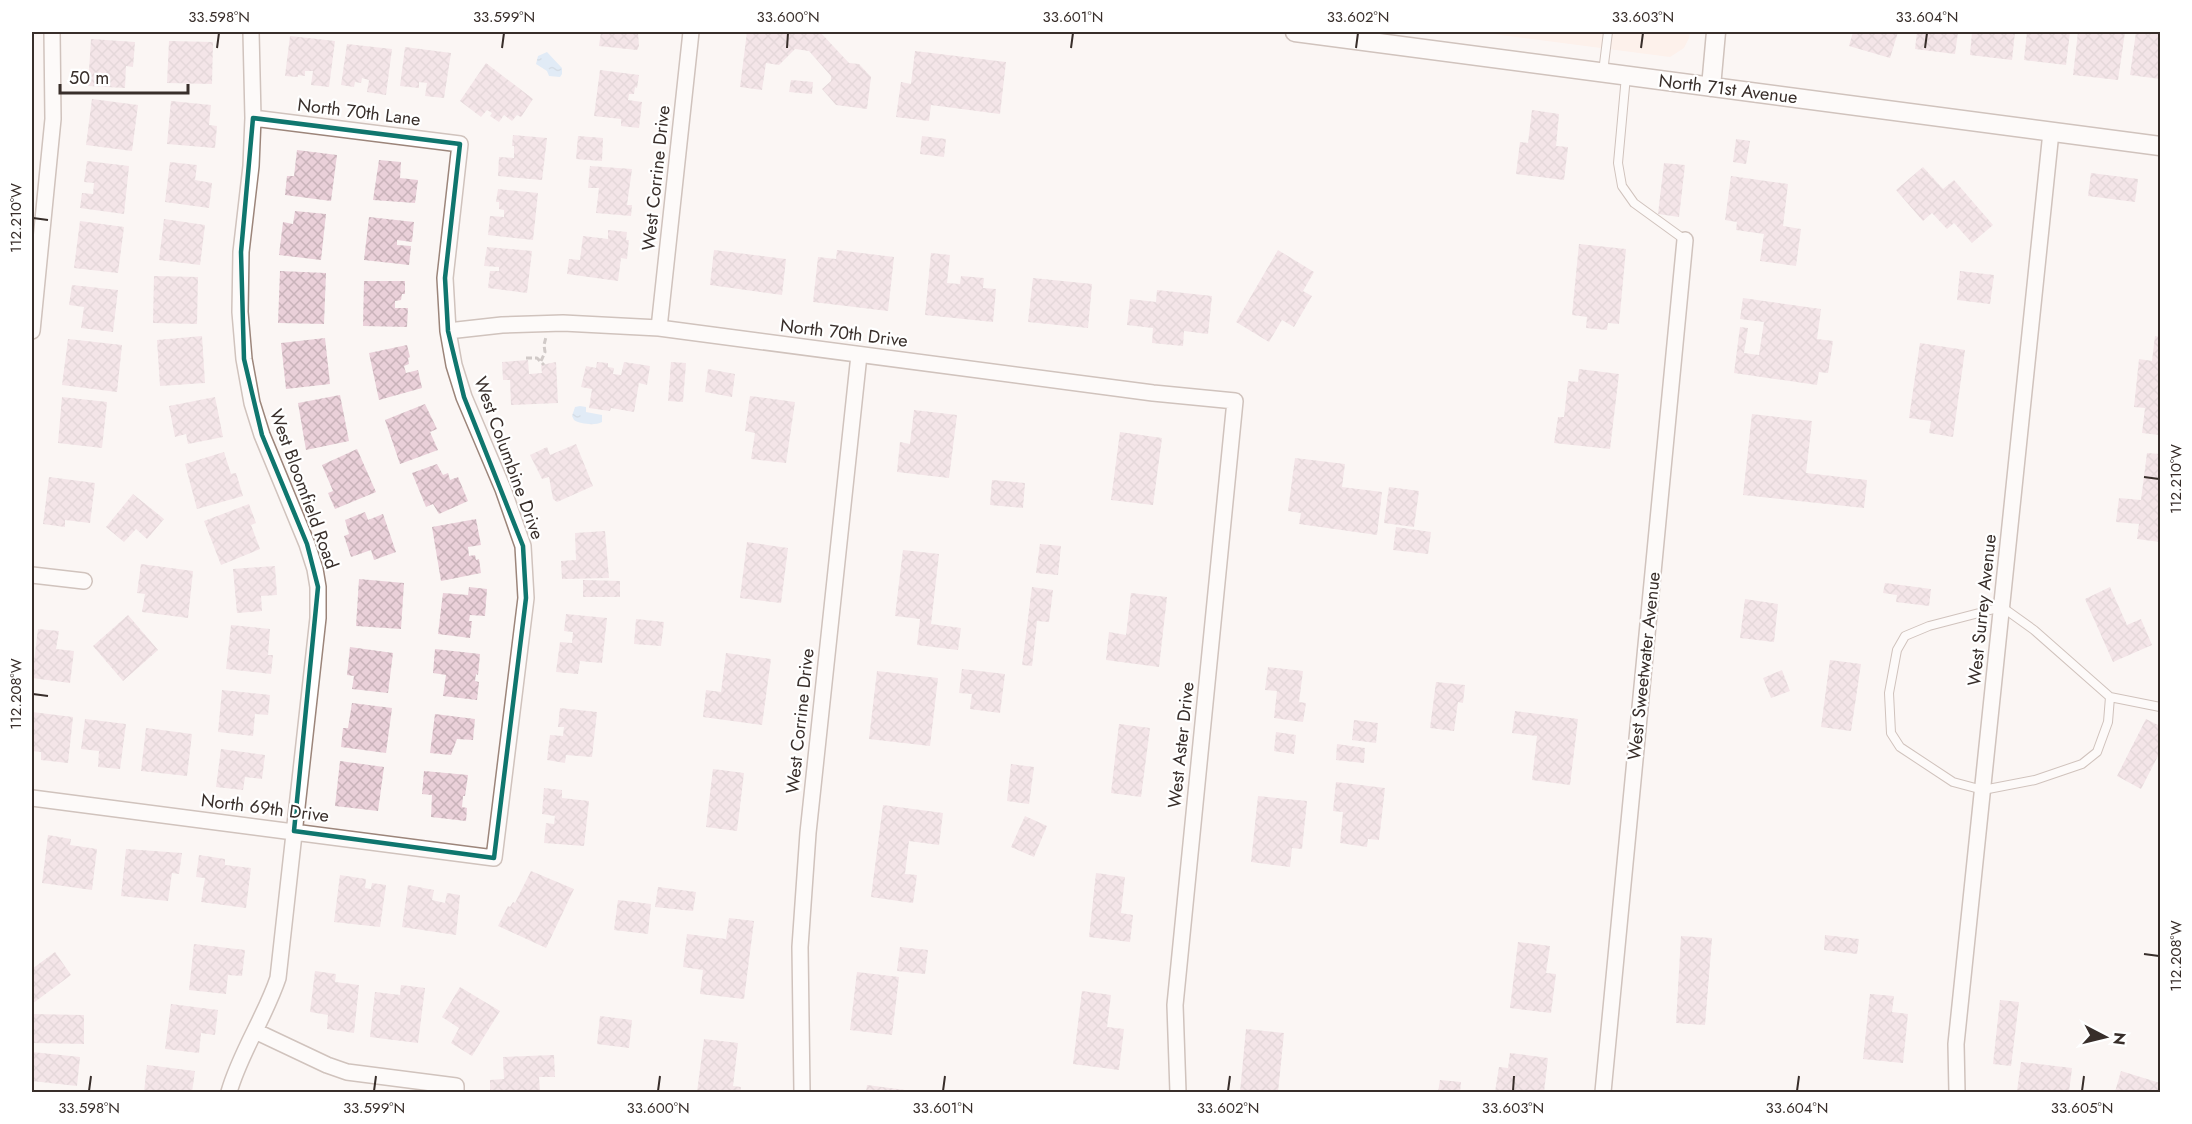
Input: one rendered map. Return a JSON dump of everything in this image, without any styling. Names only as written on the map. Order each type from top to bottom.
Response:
[{"type":"street","points":[[32,331],[53,119],[52,32]]},
{"type":"street","name":"West Bloomfield Road","points":[[229,1092],[233,1078],[278,978],[318,618],[318,587],[315,569],[262,435],[252,403],[244,359],[240,312],[241,252],[251,166],[253,118],[251,32]]},
{"type":"street","name":"West Corrine Drive","points":[[659,328],[691,32]]},
{"type":"street","name":"North 71st Avenue","points":[[1295,32],[2160,146]]},
{"type":"street","points":[[1711,87],[1716,32]]},
{"type":"street","name":"North 70th Lane","points":[[253,118],[460,144]]},
{"type":"street","name":"West Surrey Avenue","points":[[1957,1092],[1956,1044],[2051,132]]},
{"type":"street","name":"West Columbine Drive","points":[[460,144],[445,278],[448,331],[454,365],[464,397],[503,489],[523,546],[526,598],[494,858]]},
{"type":"street","name":"West Sweetwater Avenue","points":[[1603,1092],[1685,240]]},
{"type":"street","name":"North 70th Drive","points":[[448,331],[545,323],[659,328],[1153,393],[1235,401]]},
{"type":"street","name":"West Corrine Drive","points":[[802,1092],[800,947],[808,833],[859,355]]},
{"type":"street","name":"West Aster Drive","points":[[1178,1092],[1175,1005],[1235,401]]},
{"type":"street","points":[[32,575],[84,581]]},
{"type":"street","name":"North 69th Drive","points":[[32,798],[494,858]]},
{"type":"street","points":[[255,1031],[347,1072],[456,1089]]},
{"type":"lane","points":[[1603,72],[1608,32]]},
{"type":"lane","points":[[1626,76],[1618,163],[1622,186],[1634,203],[1685,240]]},
{"type":"lane","points":[[2110,698],[2108,722],[2097,752],[2082,764],[2035,780],[1983,790],[1953,782],[1900,747],[1891,733],[1889,693],[1897,650],[1905,636],[1929,626],[2002,607],[2034,630],[2110,698],[2126,699],[2160,707]]},
{"type":"path","points":[[541,361],[545,352],[545,323]]},
{"type":"path","points":[[526,358],[537,358],[544,366]]},
{"type":"highlighted area","points":[[253,118],[460,144],[445,278],[448,331],[464,397],[523,546],[526,598],[494,858],[294,831],[318,587],[307,544],[262,435],[244,359],[241,252]]},
{"type":"shaded area","points":[[1478,32],[1690,32],[1684,48],[1670,57]]},
{"type":"water","points":[[547,52],[562,68],[560,77],[549,76],[547,71],[536,64],[538,56]]},
{"type":"water","points":[[575,407],[586,407],[586,412],[602,415],[602,422],[588,424],[574,420],[572,416]]},
{"type":"building","points":[[601,32],[638,32],[639,46],[637,50],[599,46]]},
{"type":"building","points":[[747,32],[820,32],[849,63],[859,64],[871,77],[867,109],[836,105],[822,89],[831,81],[831,76],[809,51],[795,49],[779,65],[766,63],[762,90],[740,87]]},
{"type":"building","points":[[1853,32],[1898,32],[1890,58],[1849,46]]},
{"type":"building","points":[[1917,32],[1958,32],[1955,54],[1915,49]]},
{"type":"building","points":[[1972,32],[2015,32],[2012,60],[1970,55]]},
{"type":"building","points":[[2027,32],[2070,32],[2066,65],[2024,60]]},
{"type":"building","points":[[2078,32],[2125,32],[2118,80],[2073,75]]},
{"type":"building","points":[[2136,32],[2160,32],[2160,79],[2130,75]]},
{"type":"building","points":[[290,36],[335,41],[329,87],[311,85],[313,71],[305,71],[305,76],[285,76]]},
{"type":"building","points":[[91,39],[135,42],[133,67],[126,66],[125,88],[88,86]]},
{"type":"building","points":[[169,41],[213,42],[212,84],[167,83]]},
{"type":"building","points":[[347,44],[392,49],[386,95],[367,92],[369,80],[362,78],[361,83],[355,82],[354,87],[341,85]]},
{"type":"building","points":[[405,47],[451,53],[444,98],[425,96],[427,83],[419,82],[419,88],[400,86]]},
{"type":"building","points":[[915,51],[1006,62],[1000,114],[931,105],[929,121],[896,117],[901,82],[911,84]]},
{"type":"building","points":[[486,63],[533,99],[521,117],[517,115],[512,121],[504,115],[499,122],[490,116],[492,113],[487,110],[481,117],[460,101]]},
{"type":"building","points":[[600,70],[639,75],[637,88],[635,87],[634,94],[629,94],[628,100],[642,102],[639,128],[621,126],[621,119],[594,116]]},
{"type":"building","points":[[791,80],[813,82],[812,94],[789,92]]},
{"type":"building","points":[[92,99],[138,105],[132,151],[86,145]]},
{"type":"building","points":[[171,101],[211,105],[209,125],[217,126],[215,148],[167,144]]},
{"type":"building","points":[[1532,110],[1559,114],[1556,146],[1568,147],[1564,180],[1516,174],[1520,142],[1528,143]]},
{"type":"building","points":[[513,135],[547,138],[542,180],[498,176],[499,157],[514,158]]},
{"type":"building","points":[[578,136],[603,138],[602,161],[576,159]]},
{"type":"building","points":[[922,136],[946,139],[944,157],[920,154]]},
{"type":"building","points":[[1736,139],[1750,141],[1746,164],[1733,162]]},
{"type":"building","points":[[297,150],[337,155],[331,201],[285,195],[287,176],[294,176]]},
{"type":"building","points":[[379,160],[401,162],[400,178],[418,180],[415,203],[373,200]]},
{"type":"building","points":[[87,161],[129,166],[124,214],[80,208],[82,193],[93,194],[94,183],[84,182]]},
{"type":"building","points":[[170,162],[197,165],[195,180],[212,183],[209,208],[165,202]]},
{"type":"building","points":[[1664,163],[1685,165],[1679,217],[1658,214]]},
{"type":"building","points":[[590,166],[632,169],[627,205],[632,205],[631,216],[596,213],[599,188],[588,188]]},
{"type":"building","points":[[1923,167],[1943,189],[1954,180],[1993,225],[1972,243],[1954,223],[1947,229],[1932,213],[1923,221],[1896,190]]},
{"type":"building","points":[[2091,173],[2138,179],[2135,202],[2088,196]]},
{"type":"building","points":[[1731,176],[1788,184],[1783,226],[1801,229],[1796,266],[1760,261],[1764,234],[1736,230],[1737,222],[1725,220]]},
{"type":"building","points":[[498,189],[538,193],[533,240],[488,235],[490,216],[504,217],[504,210],[499,209],[499,202],[496,202]]},
{"type":"building","points":[[295,211],[326,214],[321,260],[279,255],[283,222],[293,224]]},
{"type":"building","points":[[369,217],[414,222],[412,242],[397,240],[397,245],[411,246],[409,265],[364,260]]},
{"type":"building","points":[[164,219],[205,225],[200,265],[159,260]]},
{"type":"building","points":[[80,221],[124,227],[118,273],[74,268]]},
{"type":"building","points":[[608,230],[627,232],[626,240],[629,240],[627,259],[621,258],[618,281],[567,274],[569,259],[580,260],[583,236],[608,239]]},
{"type":"building","points":[[1579,244],[1626,249],[1619,324],[1608,323],[1607,330],[1586,328],[1587,317],[1572,315]]},
{"type":"building","points":[[487,247],[532,251],[527,293],[488,288],[490,271],[499,271],[499,267],[484,266]]},
{"type":"building","points":[[714,250],[786,259],[782,295],[710,285]]},
{"type":"building","points":[[837,250],[894,257],[888,311],[813,302],[818,257],[836,259]]},
{"type":"building","points":[[1278,250],[1314,272],[1303,291],[1312,296],[1294,327],[1282,320],[1269,342],[1236,322]]},
{"type":"building","points":[[931,253],[950,255],[947,283],[960,284],[961,276],[984,278],[983,288],[996,289],[993,322],[925,315]]},
{"type":"building","points":[[280,271],[326,273],[324,324],[278,323]]},
{"type":"building","points":[[1960,271],[1994,275],[1990,304],[1957,300]]},
{"type":"building","points":[[154,276],[198,277],[197,324],[153,323]]},
{"type":"building","points":[[1033,278],[1092,284],[1088,328],[1028,322]]},
{"type":"building","points":[[364,281],[405,281],[405,294],[402,294],[401,300],[395,301],[395,308],[408,308],[407,327],[363,326]]},
{"type":"building","points":[[72,285],[118,290],[113,332],[81,328],[84,307],[69,305]]},
{"type":"building","points":[[1157,290],[1212,296],[1208,334],[1184,331],[1183,346],[1152,343],[1153,328],[1127,325],[1130,299],[1156,302]]},
{"type":"building","points":[[1743,298],[1821,309],[1817,339],[1833,341],[1828,373],[1819,372],[1817,385],[1734,373],[1740,327],[1748,328],[1744,353],[1759,355],[1764,322],[1740,319]]},
{"type":"building","points":[[202,336],[205,383],[160,386],[157,340]]},
{"type":"building","points":[[2155,336],[2160,337],[2160,435],[2142,433],[2145,408],[2134,407],[2139,359],[2152,361]]},
{"type":"building","points":[[325,338],[330,384],[286,389],[281,343]]},
{"type":"building","points":[[68,339],[122,345],[117,392],[62,385]]},
{"type":"building","points":[[1920,343],[1965,350],[1953,437],[1929,433],[1931,421],[1909,418]]},
{"type":"building","points":[[407,345],[410,357],[408,358],[409,364],[404,366],[406,373],[418,370],[422,388],[379,400],[369,353]]},
{"type":"building","points":[[528,360],[529,374],[542,373],[541,365],[556,362],[558,403],[511,405],[510,380],[503,380],[502,362]]},
{"type":"building","points":[[597,362],[608,363],[608,367],[614,368],[613,374],[621,375],[624,362],[650,366],[647,385],[639,383],[634,412],[611,408],[610,411],[589,408],[592,389],[581,387],[586,366],[596,368]]},
{"type":"building","points":[[671,362],[686,363],[683,402],[668,401]]},
{"type":"building","points":[[708,369],[735,374],[732,397],[705,392]]},
{"type":"building","points":[[1579,369],[1619,374],[1610,449],[1554,443],[1558,417],[1564,417],[1568,381],[1578,382]]},
{"type":"building","points":[[340,395],[349,441],[306,450],[298,403]]},
{"type":"building","points":[[750,396],[795,402],[786,463],[751,459],[755,433],[745,431]]},
{"type":"building","points":[[62,397],[107,402],[102,448],[58,443]]},
{"type":"building","points":[[215,397],[223,437],[188,444],[186,434],[175,437],[169,406]]},
{"type":"building","points":[[425,404],[437,429],[430,432],[438,450],[400,464],[385,420]]},
{"type":"building","points":[[914,410],[957,415],[949,478],[897,472],[900,442],[910,444]]},
{"type":"building","points":[[1752,414],[1812,421],[1806,473],[1867,480],[1864,508],[1743,495]]},
{"type":"building","points":[[1120,432],[1162,438],[1153,505],[1111,500]]},
{"type":"building","points":[[576,444],[593,486],[557,502],[553,499],[549,477],[542,479],[530,455],[547,447],[550,455]]},
{"type":"building","points":[[357,449],[376,492],[335,509],[328,493],[333,491],[322,465]]},
{"type":"building","points":[[224,452],[231,474],[236,473],[243,496],[197,509],[185,464]]},
{"type":"building","points":[[2147,453],[2160,454],[2160,542],[2137,539],[2139,524],[2116,522],[2119,498],[2141,500]]},
{"type":"building","points":[[1295,458],[1345,464],[1342,487],[1382,492],[1377,535],[1299,524],[1301,513],[1288,511]]},
{"type":"building","points":[[437,464],[443,475],[448,473],[450,480],[458,477],[468,501],[439,514],[433,504],[426,507],[412,473]]},
{"type":"building","points":[[49,477],[95,483],[90,523],[65,520],[65,527],[43,524]]},
{"type":"building","points":[[992,480],[1025,483],[1023,508],[990,505]]},
{"type":"building","points":[[1389,487],[1419,491],[1414,527],[1384,523]]},
{"type":"building","points":[[133,494],[164,519],[147,539],[136,529],[124,542],[106,527]]},
{"type":"building","points":[[249,504],[256,523],[251,525],[260,549],[221,565],[204,521]]},
{"type":"building","points":[[365,512],[368,520],[383,514],[396,552],[374,560],[371,550],[351,557],[344,536],[349,534],[345,520]]},
{"type":"building","points":[[476,519],[481,545],[468,547],[469,556],[475,555],[476,560],[479,559],[481,573],[441,581],[432,527]]},
{"type":"building","points":[[1396,527],[1431,532],[1428,554],[1393,550]]},
{"type":"building","points":[[605,531],[609,578],[562,579],[561,561],[576,560],[575,533]]},
{"type":"building","points":[[747,542],[788,548],[781,603],[740,598]]},
{"type":"building","points":[[1040,544],[1061,546],[1058,575],[1036,573]]},
{"type":"building","points":[[903,550],[939,554],[931,624],[961,628],[958,650],[917,645],[920,619],[895,616]]},
{"type":"building","points":[[141,564],[193,571],[188,618],[142,612],[145,594],[137,593]]},
{"type":"building","points":[[275,566],[277,595],[261,596],[262,611],[237,613],[233,569]]},
{"type":"building","points":[[359,579],[404,583],[401,629],[356,626]]},
{"type":"building","points":[[583,580],[620,581],[620,597],[583,597]]},
{"type":"building","points":[[1885,583],[1931,589],[1929,606],[1896,602],[1897,595],[1883,593]]},
{"type":"building","points":[[469,587],[487,589],[485,616],[470,615],[469,621],[472,621],[470,638],[438,634],[443,593],[468,595]]},
{"type":"building","points":[[1032,587],[1053,590],[1049,622],[1037,621],[1032,666],[1022,665]]},
{"type":"building","points":[[2110,587],[2127,625],[2141,619],[2152,645],[2113,662],[2085,599]]},
{"type":"building","points":[[1131,593],[1167,597],[1159,667],[1106,660],[1109,632],[1126,635]]},
{"type":"building","points":[[1745,599],[1778,604],[1774,642],[1740,638]]},
{"type":"building","points":[[566,614],[607,618],[602,663],[580,661],[578,674],[556,672],[560,642],[572,643],[573,632],[564,631]]},
{"type":"building","points":[[128,615],[158,650],[123,681],[93,646]]},
{"type":"building","points":[[636,619],[664,622],[661,646],[634,644]]},
{"type":"building","points":[[231,625],[270,629],[268,655],[273,655],[271,674],[226,669]]},
{"type":"building","points":[[38,629],[59,631],[56,649],[74,651],[70,683],[32,678]]},
{"type":"building","points":[[350,647],[393,653],[388,693],[352,689],[354,676],[347,675]]},
{"type":"building","points":[[435,649],[480,654],[478,675],[476,674],[475,681],[479,682],[477,700],[443,696],[446,675],[433,673]]},
{"type":"building","points":[[726,653],[771,659],[762,725],[703,717],[706,690],[721,692]]},
{"type":"building","points":[[1830,660],[1861,664],[1851,731],[1821,727]]},
{"type":"building","points":[[1268,667],[1303,671],[1299,702],[1306,703],[1303,722],[1274,718],[1277,691],[1265,690]]},
{"type":"building","points":[[962,669],[1005,674],[1000,713],[970,709],[972,694],[959,693]]},
{"type":"building","points":[[1782,670],[1790,691],[1771,698],[1763,678]]},
{"type":"building","points":[[877,671],[938,678],[930,746],[869,739]]},
{"type":"building","points":[[1436,682],[1465,685],[1463,703],[1458,702],[1454,731],[1430,728]]},
{"type":"building","points":[[222,690],[270,695],[268,715],[255,714],[253,736],[218,732]]},
{"type":"building","points":[[352,703],[392,708],[386,753],[341,747],[343,728],[348,728]]},
{"type":"building","points":[[560,708],[597,712],[592,757],[566,755],[565,763],[547,760],[550,735],[563,736],[564,727],[558,727]]},
{"type":"building","points":[[1515,711],[1578,719],[1570,785],[1532,780],[1537,736],[1512,733]]},
{"type":"building","points":[[32,712],[73,717],[68,763],[41,760],[41,752],[32,751]]},
{"type":"building","points":[[435,714],[475,719],[473,740],[457,739],[451,755],[430,753]]},
{"type":"building","points":[[85,719],[126,724],[120,769],[98,767],[99,751],[81,749]]},
{"type":"building","points":[[2146,719],[2160,726],[2160,752],[2141,789],[2117,776]]},
{"type":"building","points":[[1354,720],[1378,723],[1376,743],[1352,740]]},
{"type":"building","points":[[1119,724],[1150,728],[1141,797],[1111,793]]},
{"type":"building","points":[[146,728],[192,734],[187,776],[141,771]]},
{"type":"building","points":[[1276,732],[1296,735],[1294,754],[1274,751]]},
{"type":"building","points":[[1337,744],[1365,748],[1364,763],[1336,760]]},
{"type":"building","points":[[221,749],[265,755],[262,779],[245,777],[243,790],[216,787]]},
{"type":"building","points":[[340,761],[384,767],[378,811],[335,806]]},
{"type":"building","points":[[1011,764],[1034,767],[1029,804],[1007,801]]},
{"type":"building","points":[[713,769],[744,773],[737,831],[706,827]]},
{"type":"building","points":[[424,771],[468,775],[462,807],[467,808],[466,821],[431,817],[432,795],[422,794]]},
{"type":"building","points":[[1336,782],[1385,788],[1379,840],[1368,839],[1367,847],[1340,843],[1343,812],[1333,811]]},
{"type":"building","points":[[544,788],[562,790],[562,798],[589,801],[584,846],[544,843],[546,823],[554,824],[555,816],[542,814]]},
{"type":"building","points":[[1258,796],[1307,801],[1302,849],[1292,848],[1290,867],[1251,862]]},
{"type":"building","points":[[883,805],[943,813],[939,845],[909,841],[905,874],[917,875],[913,903],[871,897]]},
{"type":"building","points":[[1025,816],[1047,826],[1034,857],[1011,847]]},
{"type":"building","points":[[48,835],[71,839],[70,845],[97,849],[92,890],[42,883]]},
{"type":"building","points":[[126,849],[182,853],[179,874],[172,873],[168,901],[121,896]]},
{"type":"building","points":[[199,855],[225,859],[225,865],[251,868],[246,908],[201,902],[205,878],[196,877]]},
{"type":"building","points":[[531,871],[574,889],[546,948],[498,926],[508,906],[515,903]]},
{"type":"building","points":[[1096,873],[1125,877],[1121,913],[1133,915],[1130,942],[1089,937]]},
{"type":"building","points":[[340,875],[366,879],[365,888],[371,889],[372,883],[386,885],[380,927],[334,922]]},
{"type":"building","points":[[408,885],[434,890],[432,900],[445,903],[447,893],[460,895],[456,935],[402,927]]},
{"type":"building","points":[[658,887],[696,892],[693,911],[655,907]]},
{"type":"building","points":[[618,900],[651,904],[648,934],[614,930]]},
{"type":"building","points":[[729,918],[754,921],[744,999],[700,994],[703,970],[683,967],[687,934],[726,939]]},
{"type":"building","points":[[1825,935],[1859,939],[1857,954],[1824,950]]},
{"type":"building","points":[[1681,936],[1712,938],[1705,1025],[1676,1023]]},
{"type":"building","points":[[1518,942],[1550,946],[1546,973],[1556,974],[1551,1013],[1510,1008]]},
{"type":"building","points":[[194,944],[245,950],[242,976],[228,975],[226,994],[189,990]]},
{"type":"building","points":[[900,947],[928,950],[925,974],[897,971]]},
{"type":"building","points":[[55,952],[71,975],[32,1004],[32,969]]},
{"type":"building","points":[[315,971],[336,974],[335,982],[359,985],[354,1033],[327,1029],[328,1015],[310,1012]]},
{"type":"building","points":[[857,972],[899,977],[892,1035],[850,1030]]},
{"type":"building","points":[[401,985],[425,988],[418,1043],[370,1037],[375,992],[400,995]]},
{"type":"building","points":[[460,987],[500,1011],[472,1056],[451,1043],[459,1028],[442,1017]]},
{"type":"building","points":[[1082,991],[1111,995],[1107,1027],[1124,1029],[1119,1070],[1073,1064]]},
{"type":"building","points":[[1870,994],[1894,996],[1892,1012],[1908,1014],[1903,1063],[1863,1059]]},
{"type":"building","points":[[2000,1000],[2019,1002],[2011,1066],[1993,1064]]},
{"type":"building","points":[[171,1004],[218,1010],[215,1035],[201,1033],[199,1053],[165,1049]]},
{"type":"building","points":[[32,1014],[84,1015],[84,1044],[32,1043]]},
{"type":"building","points":[[600,1016],[632,1020],[629,1048],[597,1044]]},
{"type":"building","points":[[1246,1029],[1284,1033],[1278,1092],[1240,1092]]},
{"type":"building","points":[[704,1039],[738,1043],[733,1086],[741,1087],[740,1092],[697,1092]]},
{"type":"building","points":[[32,1052],[80,1057],[77,1086],[32,1081]]},
{"type":"building","points":[[1510,1053],[1548,1058],[1544,1092],[1495,1092],[1499,1067],[1508,1068]]},
{"type":"building","points":[[554,1055],[555,1077],[539,1077],[540,1092],[490,1092],[490,1080],[504,1079],[503,1057]]},
{"type":"building","points":[[2021,1062],[2072,1068],[2069,1092],[2017,1091]]},
{"type":"building","points":[[147,1065],[195,1071],[192,1092],[144,1092]]},
{"type":"building","points":[[2121,1071],[2160,1083],[2160,1092],[2115,1092]]},
{"type":"building","points":[[1440,1080],[1461,1082],[1460,1092],[1438,1092]]},
{"type":"building","points":[[867,1085],[905,1090],[904,1092],[866,1092]]}]
